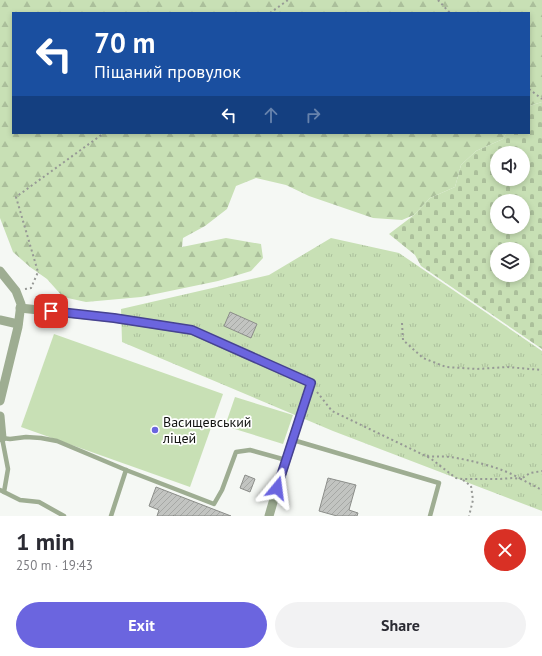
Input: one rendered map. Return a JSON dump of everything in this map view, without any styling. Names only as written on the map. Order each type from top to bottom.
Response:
[{"type":"street","points":[[0,271],[16,291],[20,304],[18,324],[0,401]]},
{"type":"street","points":[[20,308],[114,318],[192,330],[311,383],[269,516]]},
{"type":"street","points":[[0,320],[18,324]]},
{"type":"street","points":[[0,416],[1,436]]},
{"type":"lane","points":[[1,436],[10,439],[26,437],[57,441],[126,470],[214,504],[222,490],[236,452],[250,450],[286,460]]},
{"type":"lane","points":[[1,436],[8,470],[2,491],[20,500],[39,502],[64,516]]},
{"type":"lane","points":[[293,440],[439,483],[430,516]]},
{"type":"lane","points":[[111,516],[126,470]]},
{"type":"path","points":[[271,12],[288,0]]},
{"type":"path","points":[[438,0],[449,12]]},
{"type":"path","points":[[530,89],[542,99]]},
{"type":"path","points":[[16,291],[31,288],[38,272],[16,197],[103,134]]},
{"type":"path","points":[[402,323],[403,340],[423,358],[446,367],[477,369],[507,367],[542,370]]},
{"type":"path","points":[[311,383],[332,411],[427,456],[456,478],[513,478],[521,480]]},
{"type":"path","points":[[427,456],[449,457],[479,463],[512,474],[542,490]]},
{"type":"path","points":[[521,480],[530,473],[542,471]]},
{"type":"path","points":[[462,479],[471,486],[473,500],[469,516]]},
{"type":"green space","points":[[0,0],[542,0],[542,102],[530,106],[530,12],[12,12],[12,134],[506,134],[503,139],[476,151],[461,165],[455,187],[430,198],[414,215],[402,220],[373,218],[309,196],[286,185],[256,178],[236,186],[227,209],[205,226],[183,238],[182,247],[226,238],[261,244],[263,258],[251,271],[218,281],[141,297],[86,302],[63,297],[47,279],[13,252],[0,218]]},
{"type":"green space","points":[[542,102],[542,349],[421,266],[415,255],[389,234],[414,215],[430,198],[455,187],[461,165],[476,151],[503,139],[506,134],[530,134],[530,106]]},
{"type":"green space","points":[[331,238],[399,253],[542,351],[542,511],[333,431],[122,342],[121,309],[269,275]]},
{"type":"green space","points":[[54,334],[223,394],[190,487],[21,427]]},
{"type":"green space","points":[[235,397],[293,415],[283,444],[225,426]]},
{"type":"building","points":[[230,312],[257,324],[251,338],[224,326]]},
{"type":"building","points":[[245,475],[255,479],[250,492],[240,488]]},
{"type":"building","points":[[328,478],[356,485],[349,510],[358,513],[357,516],[337,516],[319,511]]},
{"type":"building","points":[[156,487],[231,516],[157,516],[159,510],[149,506]]},
{"type":"place","name":"Васищевський ліцей","points":[[155,430]]},
{"type":"route","points":[[51,311],[114,318],[192,330],[311,383],[277,488]]}]
